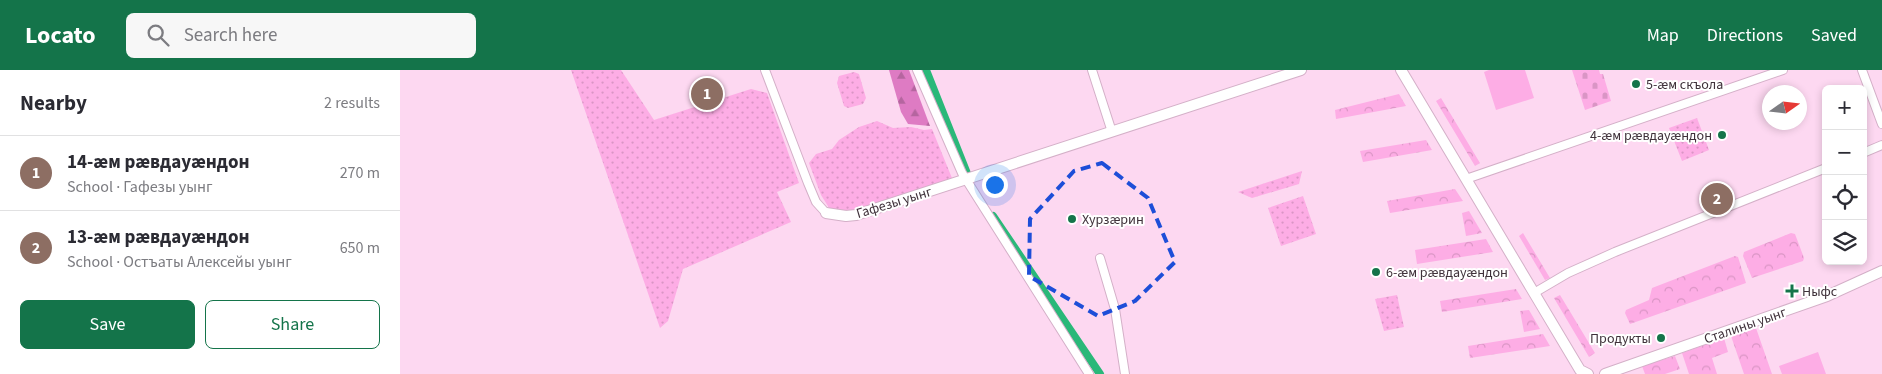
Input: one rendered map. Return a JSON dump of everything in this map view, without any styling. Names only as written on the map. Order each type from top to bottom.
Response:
[{"type":"street","name":"Гафезы уынг","points":[[765,70],[816,202],[826,213],[846,216],[967,180],[1301,70]]},
{"type":"street","points":[[917,70],[967,180],[1008,250],[1089,374]]},
{"type":"street","points":[[1092,70],[1112,132]]},
{"type":"street","points":[[1400,70],[1580,370],[1588,374]]},
{"type":"street","points":[[1466,179],[1783,70]]},
{"type":"street","points":[[1862,70],[1882,124]]},
{"type":"street","points":[[1867,151],[1882,145]]},
{"type":"street","points":[[1534,293],[1568,273],[1615,252],[1822,170]]},
{"type":"street","points":[[1100,258],[1117,317],[1125,374]]},
{"type":"street","name":"Сталины уынг","points":[[1605,374],[1827,296],[1882,271]]},
{"type":"highlighted area","points":[[1102,163],[1148,198],[1175,262],[1135,301],[1098,316],[1029,276],[1030,219],[1074,171]]},
{"type":"green space","points":[[571,70],[621,70],[654,120],[751,89],[767,93],[799,183],[777,192],[791,222],[683,269],[668,321],[660,328]]},
{"type":"green space","points":[[889,70],[909,70],[930,126],[908,124],[901,112]]},
{"type":"green space","points":[[1489,70],[1525,70],[1534,98],[1496,110],[1484,72]]},
{"type":"green space","points":[[1572,70],[1599,70],[1600,74],[1603,74],[1611,101],[1585,110]]},
{"type":"green space","points":[[854,72],[859,74],[866,98],[863,104],[848,108],[844,106],[837,83],[839,76]]},
{"type":"green space","points":[[1399,94],[1406,106],[1336,119],[1335,110]]},
{"type":"green space","points":[[1441,98],[1480,163],[1475,166],[1436,101]]},
{"type":"green space","points":[[1697,118],[1709,150],[1682,161],[1669,128]]},
{"type":"green space","points":[[877,121],[893,128],[932,129],[954,183],[856,218],[831,211],[821,195],[809,163],[816,154],[832,149],[839,140],[859,127]]},
{"type":"green space","points":[[1426,140],[1432,150],[1363,162],[1360,151]]},
{"type":"green space","points":[[1302,171],[1299,184],[1252,198],[1238,192]]},
{"type":"green space","points":[[1455,189],[1463,201],[1390,213],[1387,201]]},
{"type":"green space","points":[[1303,196],[1316,234],[1281,246],[1268,208]]},
{"type":"green space","points":[[1469,211],[1482,233],[1466,236],[1462,213]]},
{"type":"green space","points":[[1523,233],[1550,278],[1545,280],[1519,236]]},
{"type":"green space","points":[[1791,233],[1795,234],[1804,258],[1803,261],[1752,278],[1743,256],[1744,252]]},
{"type":"green space","points":[[1486,239],[1493,252],[1417,264],[1415,250]]},
{"type":"green space","points":[[1735,256],[1738,257],[1746,283],[1630,324],[1625,313],[1626,310],[1649,300],[1652,288]]},
{"type":"green space","points":[[1516,289],[1522,299],[1442,312],[1440,301]]},
{"type":"green space","points":[[1397,295],[1404,327],[1384,331],[1375,299]]},
{"type":"green space","points":[[1560,295],[1595,353],[1589,357],[1554,298]]},
{"type":"green space","points":[[1529,310],[1540,329],[1524,332],[1520,311]]},
{"type":"green space","points":[[1756,328],[1772,374],[1744,374],[1731,336]]},
{"type":"green space","points":[[1543,334],[1550,346],[1470,358],[1468,346]]},
{"type":"green space","points":[[1724,338],[1728,352],[1712,358],[1717,374],[1689,374],[1682,353]]},
{"type":"green space","points":[[1818,352],[1826,374],[1782,374],[1779,366]]},
{"type":"green space","points":[[1675,356],[1680,369],[1665,374],[1645,374],[1642,366]]},
{"type":"waterway","points":[[926,70],[968,176]]},
{"type":"waterway","points":[[993,216],[1100,374]]},
{"type":"place","name":"5-æм скъола","points":[[1636,84]]},
{"type":"place","name":"14-æм рӕвдауӕндон","points":[[707,94]]},
{"type":"place","name":"4-æм рӕвдауӕндон","points":[[1722,135]]},
{"type":"place","name":"13-æм рӕвдауӕндон","points":[[1717,199]]},
{"type":"place","name":"Хурзæрин","points":[[1072,219]]},
{"type":"place","name":"6-æм рӕвдауӕндон","points":[[1376,272]]},
{"type":"place","name":"Ныфс","points":[[1792,291]]},
{"type":"place","name":"Продукты","points":[[1661,338]]}]
